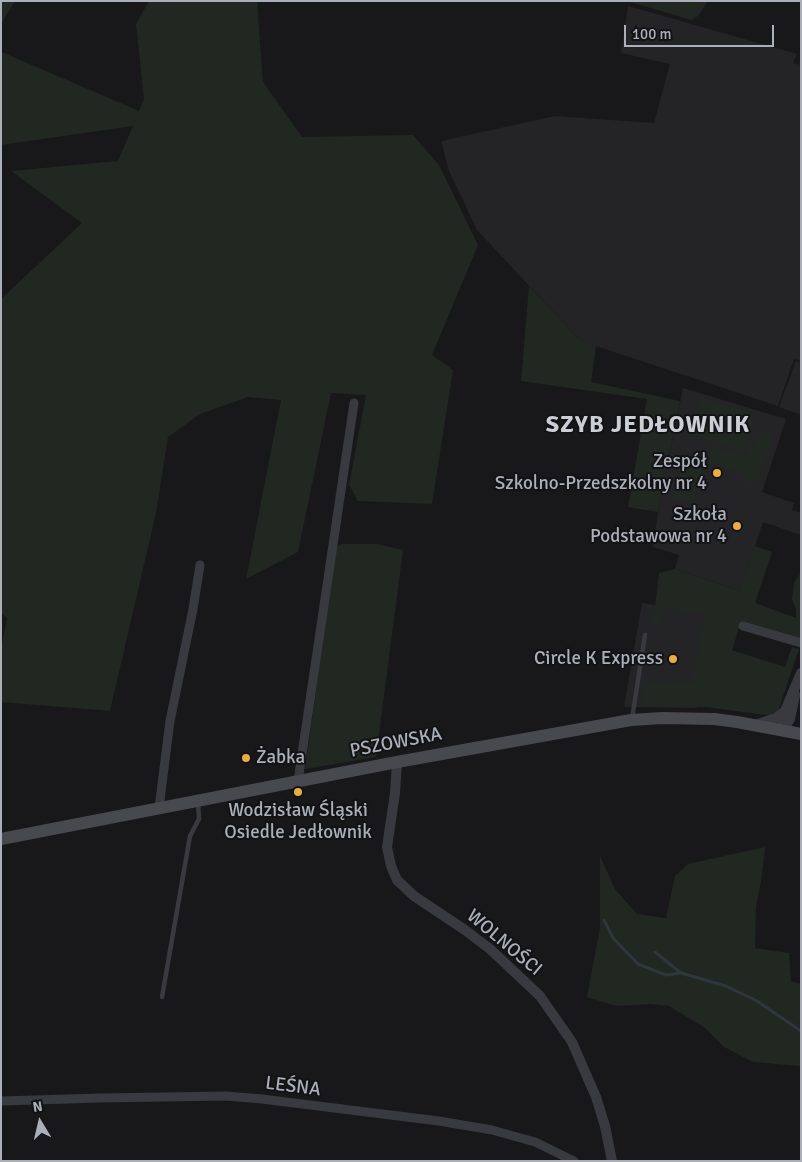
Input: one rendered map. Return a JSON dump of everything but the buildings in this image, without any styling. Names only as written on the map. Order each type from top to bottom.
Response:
[{"type":"main road","name":"PSZOWSKA","points":[[1,839],[397,762],[632,720],[662,718],[714,719],[801,732]]},
{"type":"street","points":[[298,781],[354,403]]},
{"type":"street","points":[[158,808],[170,721],[200,565]]},
{"type":"street","points":[[742,626],[801,643]]},
{"type":"street","points":[[783,730],[782,718],[788,712],[801,674]]},
{"type":"street","points":[[756,725],[788,712]]},
{"type":"street","points":[[788,712],[801,732]]},
{"type":"street","name":"WOLNOŚCI","points":[[397,762],[396,793],[388,847],[391,866],[397,880],[414,896],[490,949],[540,996],[572,1042],[596,1097],[605,1126],[612,1161]]},
{"type":"street","name":"LEŚNA","points":[[1,1101],[226,1096],[262,1099],[438,1121],[492,1130],[535,1142],[574,1161]]},
{"type":"lane","points":[[632,720],[646,635]]},
{"type":"lane","points":[[162,997],[190,836],[199,819],[198,800]]},
{"type":"shaded area","points":[[1,1],[15,1],[1,24]]},
{"type":"shaded area","points":[[149,1],[257,1],[263,82],[302,137],[413,135],[439,165],[478,245],[432,355],[453,370],[432,504],[358,501],[349,485],[366,395],[331,393],[298,552],[246,579],[281,400],[248,397],[200,414],[168,437],[156,513],[110,711],[1,702],[1,649],[7,618],[1,613],[1,299],[82,223],[11,171],[118,161],[133,126],[1,145],[1,53],[139,111],[144,99],[136,24]]},
{"type":"shaded area","points":[[627,1],[708,1],[698,16],[691,20]]},
{"type":"shaded area","points":[[628,6],[797,54],[793,63],[801,65],[801,361],[794,359],[778,406],[581,341],[477,230],[449,171],[441,141],[555,116],[654,123],[670,64],[621,53]]},
{"type":"shaded area","points":[[529,286],[581,341],[596,346],[591,382],[680,401],[658,512],[628,507],[647,399],[521,381]]},
{"type":"shaded area","points":[[796,361],[801,363],[801,415],[779,407]]},
{"type":"shaded area","name":"Zespół Szkolno-Przedszkolny nr 4","points":[[683,388],[786,419],[762,492],[794,503],[792,510],[801,513],[801,535],[763,522],[740,591],[675,569],[679,555],[653,547],[658,512]]},
{"type":"shaded area","points":[[699,397],[755,414],[744,451],[688,434]]},
{"type":"shaded area","points":[[761,430],[770,433],[773,439],[760,476],[753,484],[745,480],[738,471],[708,461],[712,446],[745,456],[749,453]]},
{"type":"shaded area","points":[[683,463],[703,469],[692,504],[671,497]]},
{"type":"shaded area","points":[[341,544],[377,544],[403,550],[376,757],[305,769],[336,548]]},
{"type":"shaded area","points":[[755,546],[772,552],[755,603],[796,618],[796,610],[792,599],[794,582],[801,573],[800,640],[741,622],[732,650],[785,667],[792,647],[799,649],[778,711],[765,715],[706,707],[642,706],[642,689],[646,683],[692,682],[705,615],[665,607],[659,625],[653,624],[659,573],[675,569],[740,591]]},
{"type":"shaded area","points":[[642,603],[707,613],[697,708],[624,707]]},
{"type":"shaded area","points":[[765,847],[756,907],[755,948],[789,953],[791,981],[801,984],[801,1066],[753,1062],[724,1047],[705,1028],[669,1006],[650,1004],[617,1006],[587,997],[600,928],[600,856],[615,889],[637,914],[666,918],[675,876],[688,864]]},
{"type":"waterway","points":[[604,920],[613,938],[638,964],[666,975],[680,973]]},
{"type":"waterway","points":[[655,952],[681,973],[726,986],[757,1001],[801,1031]]},
{"type":"place","name":"Zespół Szkolno-Przedszkolny nr 4","points":[[717,473]]},
{"type":"place","name":"Szkoła Podstawowa nr 4","points":[[737,526]]},
{"type":"place","name":"Circle K Express","points":[[673,659]]},
{"type":"place","name":"Żabka","points":[[246,758]]},
{"type":"place","name":"Wodzisław Śląski Osiedle Jedłownik","points":[[298,792]]},
{"type":"district","name":"SZYB JEDŁOWNIK","points":[[648,426]]}]
